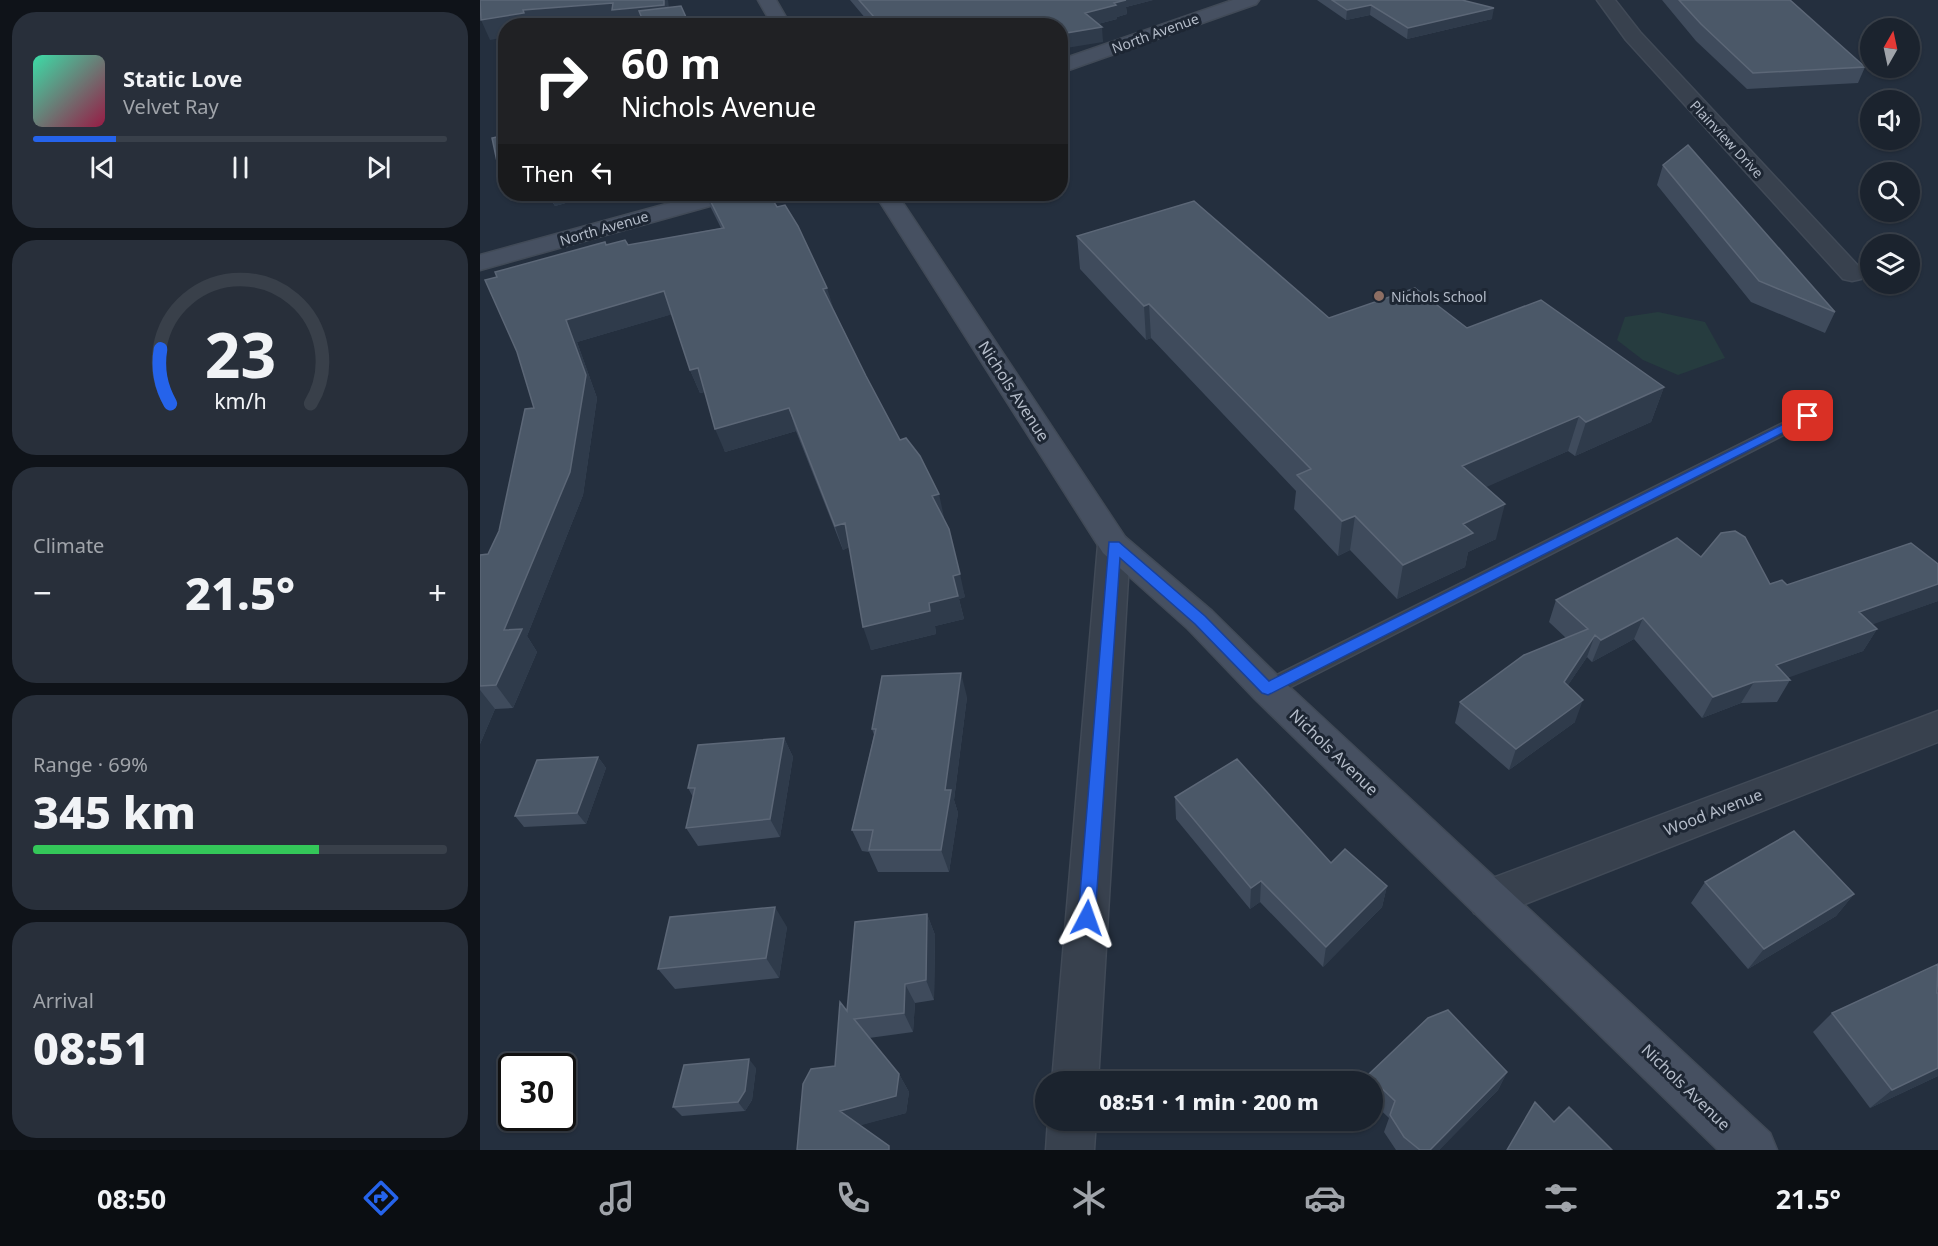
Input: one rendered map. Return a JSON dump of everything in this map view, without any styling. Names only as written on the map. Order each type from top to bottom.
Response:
[{"type":"main road","points":[[767,0],[777,18]]},
{"type":"main road","name":"North Avenue","points":[[1068,64],[1250,0]]},
{"type":"main road","name":"North Avenue","points":[[480,263],[702,201]]},
{"type":"main road","name":"Nichols Avenue","points":[[890,201],[1114,545],[1200,620],[1268,689],[1753,1150]]},
{"type":"street","name":"Plainview Drive","points":[[1606,0],[1633,36],[1851,274]]},
{"type":"street","points":[[1076,1071],[1114,545]]},
{"type":"street","name":"Wood Avenue","points":[[1489,899],[1938,726]]},
{"type":"street","points":[[1070,1150],[1071,1131]]},
{"type":"lane","points":[[1268,689],[1808,416]]},
{"type":"green space","points":[[1658,312],[1705,322],[1725,358],[1678,375],[1643,360],[1617,340],[1625,317]]},
{"type":"building","points":[[480,0],[664,0],[664,5],[612,10],[613,3],[523,10],[524,13],[481,20]]},
{"type":"building","points":[[859,0],[1126,0],[1085,13],[1102,27],[1068,33],[1068,18],[875,18]]},
{"type":"building","points":[[1332,0],[1462,0],[1494,8],[1408,28],[1371,5],[1347,10]]},
{"type":"building","points":[[1679,0],[1790,0],[1860,63],[1860,67],[1753,73]]},
{"type":"building","points":[[681,6],[686,18],[642,18],[639,11]]},
{"type":"building","points":[[498,137],[498,166],[492,138]]},
{"type":"building","points":[[1688,145],[1835,312],[1759,281],[1663,165]]},
{"type":"building","points":[[710,201],[773,201],[777,207],[785,205],[798,226],[827,288],[823,289],[900,440],[906,438],[920,456],[939,494],[932,496],[949,529],[960,574],[953,576],[958,596],[929,603],[930,611],[863,627],[845,523],[835,526],[789,408],[715,429],[698,368],[690,370],[664,291],[566,320],[586,375],[570,472],[504,630],[522,629],[496,685],[480,686],[480,555],[488,554],[499,531],[525,409],[534,408],[517,352],[485,280],[497,277],[495,272],[605,242],[606,245],[625,240],[628,245],[724,228]]},
{"type":"building","points":[[1194,201],[1329,318],[1415,288],[1467,328],[1541,300],[1664,387],[1586,422],[1579,416],[1462,466],[1505,504],[1463,524],[1473,533],[1403,565],[1355,516],[1342,521],[1297,475],[1311,469],[1149,304],[1144,306],[1077,236]]},
{"type":"building","points":[[1735,531],[1745,537],[1770,584],[1782,580],[1787,585],[1911,543],[1938,564],[1938,584],[1859,612],[1877,629],[1776,665],[1790,680],[1754,682],[1713,697],[1643,618],[1601,640],[1595,635],[1564,682],[1583,700],[1516,749],[1460,702],[1524,655],[1588,629],[1556,600],[1677,538],[1701,557],[1721,533]]},
{"type":"building","points":[[961,673],[945,790],[951,790],[941,850],[869,850],[873,830],[852,830],[876,729],[872,729],[882,676]]},
{"type":"building","points":[[784,738],[770,819],[686,828],[695,788],[688,788],[698,745]]},
{"type":"building","points":[[598,757],[577,813],[515,816],[537,760]]},
{"type":"building","points":[[1237,759],[1331,863],[1345,849],[1387,886],[1326,947],[1261,881],[1251,888],[1175,797]]},
{"type":"building","points":[[1794,831],[1854,894],[1764,949],[1705,882]]},
{"type":"building","points":[[775,907],[766,958],[658,969],[670,917]]},
{"type":"building","points":[[927,914],[926,980],[905,984],[904,1013],[854,1019],[899,1074],[896,1096],[840,1111],[889,1146],[889,1150],[797,1150],[803,1084],[811,1069],[835,1066],[840,1002],[847,1011],[855,922]]},
{"type":"building","points":[[1938,964],[1938,1068],[1892,1090],[1832,1013]]},
{"type":"building","points":[[1448,1010],[1507,1072],[1430,1150],[1420,1150],[1404,1137],[1390,1115],[1395,1101],[1383,1089],[1383,1071],[1372,1071],[1428,1018]]},
{"type":"building","points":[[749,1059],[745,1091],[738,1102],[673,1107],[684,1065]]},
{"type":"building","points":[[1535,1102],[1554,1122],[1569,1107],[1612,1150],[1507,1150]]},
{"type":"place","name":"Nichols School","points":[[1379,296]]},
{"type":"route","points":[[1087,918],[1114,545],[1200,620],[1268,689],[1358,641],[1808,416]]}]
